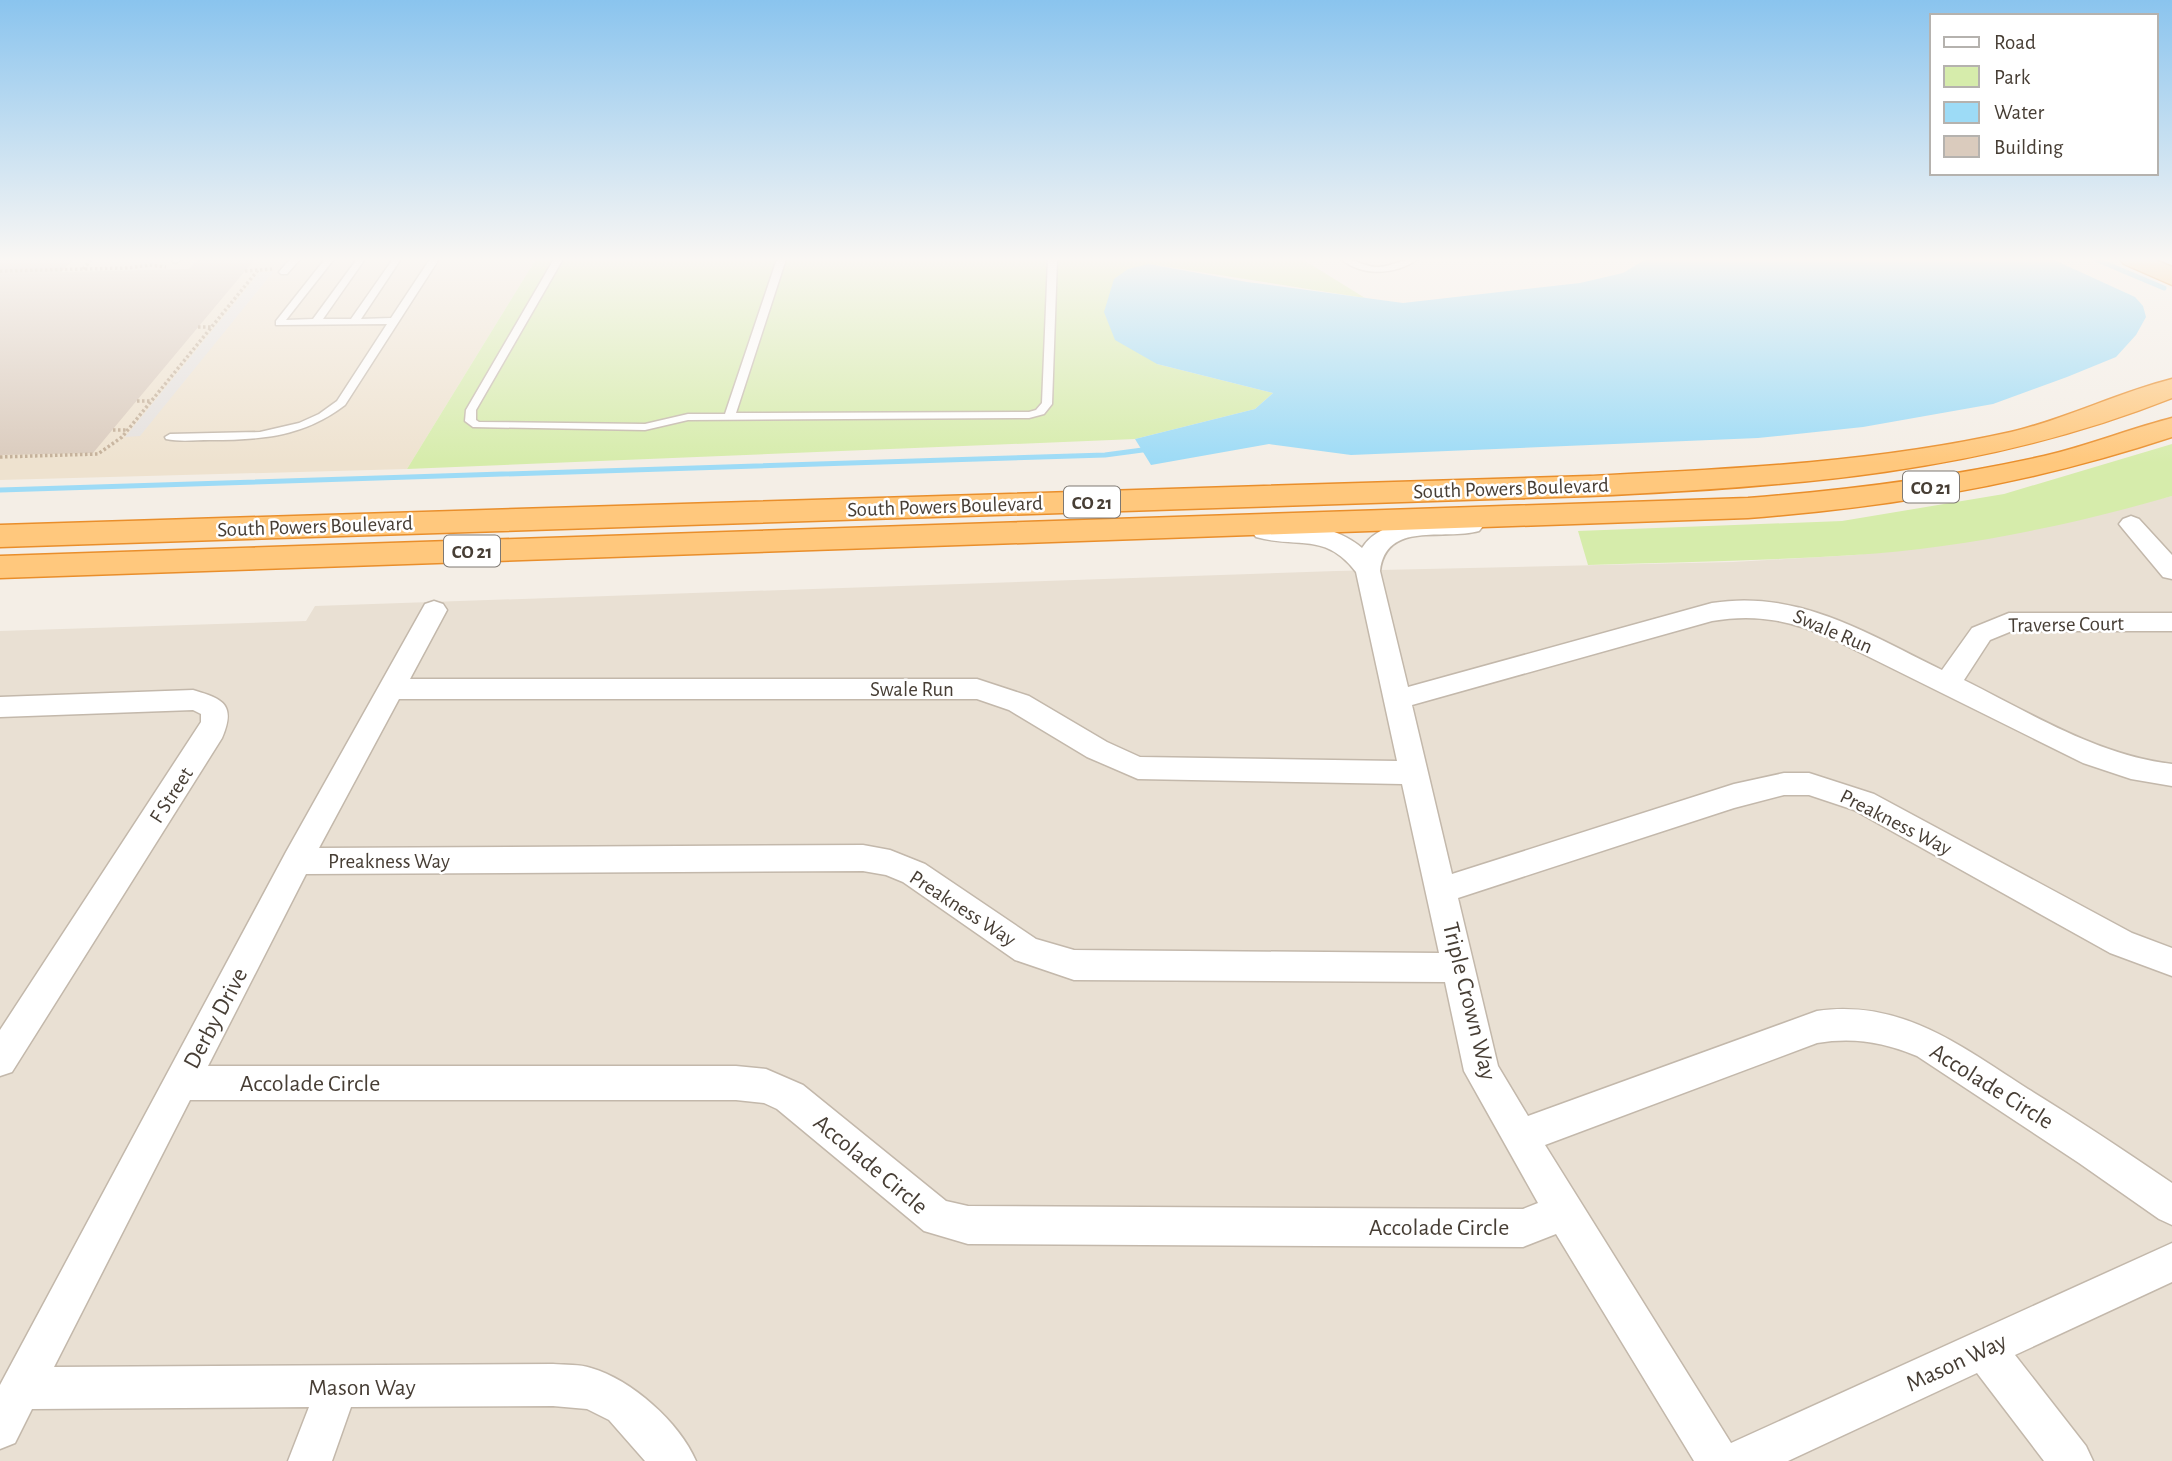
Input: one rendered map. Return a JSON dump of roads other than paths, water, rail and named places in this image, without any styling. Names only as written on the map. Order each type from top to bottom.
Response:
[{"type":"highway","points":[[2119,409],[2172,382]]},
{"type":"highway","name":"South Powers Boulevard","points":[[0,536],[1733,479],[1843,469],[1970,450],[2046,432],[2119,409],[2172,388]]},
{"type":"highway","name":"South Powers Boulevard","points":[[0,567],[1592,515],[1815,503],[1996,476],[2082,456],[2172,427]]},
{"type":"highway","points":[[2082,456],[2172,434]]},
{"type":"street","points":[[1368,571],[1371,555],[1377,544],[1386,536],[1400,532],[1592,515]]},
{"type":"street","points":[[2130,524],[2172,571]]},
{"type":"street","name":"Triple Crown Way","points":[[1125,530],[1308,533],[1345,545],[1358,556],[1368,571],[1482,1071],[1564,1212],[1718,1461]]},
{"type":"street","name":"Swale Run","points":[[1396,701],[1713,612],[1752,606],[1776,608],[1829,626],[2086,753],[2144,772],[2172,775]]},
{"type":"street","name":"Derby Drive","points":[[0,1428],[297,862],[434,610]]},
{"type":"street","name":"Traverse Court","points":[[1947,684],[1981,634],[1994,626],[2009,622],[2172,622]]},
{"type":"street","name":"Swale Run","points":[[390,689],[977,689],[999,692],[1096,750],[1139,768],[1413,773]]},
{"type":"street","name":"F Street","points":[[0,708],[193,700],[207,704],[214,710],[215,722],[208,738],[0,1060]]},
{"type":"street","name":"Preakness Way","points":[[1442,890],[1734,796],[1784,784],[1809,784],[1864,802],[2122,943],[2172,962]]},
{"type":"street","name":"Preakness Way","points":[[297,862],[863,858],[890,863],[914,873],[1026,950],[1050,960],[1074,965],[1459,968]]},
{"type":"street","name":"Accolade Circle","points":[[1519,1137],[1817,1027],[1843,1022],[1871,1024],[1929,1045],[2092,1150],[2172,1206]]},
{"type":"street","name":"Accolade Circle","points":[[182,1083],[736,1083],[766,1086],[790,1097],[937,1218],[968,1225],[1523,1228],[1564,1212]]},
{"type":"street","name":"Mason Way","points":[[1740,1461],[2172,1262]]},
{"type":"street","points":[[1984,1349],[2071,1461]]},
{"type":"street","name":"Mason Way","points":[[21,1388],[552,1385],[590,1388],[624,1405],[674,1461]]},
{"type":"street","points":[[310,1461],[338,1387]]},
{"type":"lane","points":[[170,437],[277,433],[312,424],[327,416],[341,403],[390,327]]},
{"type":"lane","points":[[519,327],[471,410],[470,421],[488,427],[645,427],[688,417],[1012,417],[1040,412],[1047,404],[1050,327]]},
{"type":"lane","points":[[730,416],[758,327]]},
{"type":"water","points":[[1110,327],[2140,327],[2116,357],[1993,404],[1863,427],[1758,438],[1351,455],[1269,444],[1151,465],[1135,439],[1255,409],[1273,393],[1157,364],[1115,340]]},
{"type":"waterway","points":[[0,490],[1105,455],[1150,449]]}]
